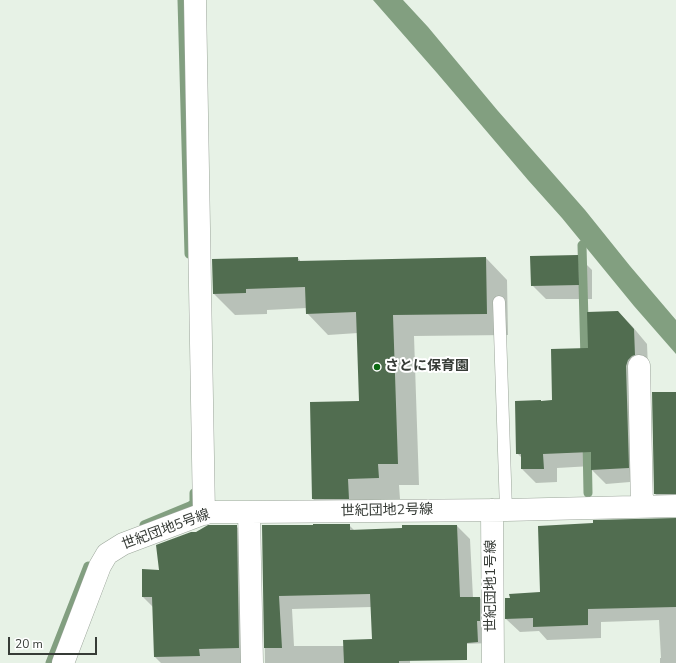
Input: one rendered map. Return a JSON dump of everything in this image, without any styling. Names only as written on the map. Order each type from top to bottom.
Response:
[{"type":"street","points":[[195,0],[204,514]]},
{"type":"street","points":[[639,366],[642,506]]},
{"type":"street","name":"世紀団地2号線","points":[[249,512],[499,510],[676,506]]},
{"type":"street","name":"世紀団地1号線","points":[[493,663],[499,510]]},
{"type":"street","name":"世紀団地5号線","points":[[63,663],[100,566],[107,554],[123,544],[208,512],[249,512]]},
{"type":"street","points":[[249,512],[252,663]]},
{"type":"lane","points":[[499,302],[499,510]]},
{"type":"shaded area","points":[[373,0],[403,0],[428,27],[498,111],[585,210],[676,320],[676,354],[634,306],[562,218]]},
{"type":"building","points":[[578,255],[579,285],[531,286],[530,256]]},
{"type":"building","points":[[298,257],[298,261],[486,257],[487,314],[393,315],[398,464],[378,464],[379,478],[348,479],[349,499],[312,499],[310,402],[359,401],[356,312],[306,314],[305,287],[246,289],[246,293],[213,294],[212,259]]},
{"type":"building","points":[[618,311],[634,329],[635,355],[628,360],[626,366],[629,468],[591,470],[591,452],[543,454],[544,469],[521,469],[521,454],[516,454],[515,401],[552,400],[551,349],[588,348],[587,312]]},
{"type":"building","points":[[652,392],[676,392],[676,494],[654,494]]},
{"type":"building","points":[[676,518],[676,607],[588,609],[588,625],[533,627],[533,618],[505,619],[505,598],[510,598],[509,594],[540,592],[538,526],[593,523],[593,520]]},
{"type":"building","points":[[350,524],[350,530],[402,528],[402,525],[457,525],[460,597],[480,597],[480,621],[477,621],[478,642],[467,643],[467,660],[399,661],[399,663],[344,663],[343,640],[372,639],[370,594],[279,596],[282,648],[264,648],[262,525]]},
{"type":"building","points":[[208,525],[237,525],[239,648],[199,649],[200,656],[154,657],[152,597],[142,597],[142,569],[159,570],[156,545],[191,532],[196,532]]},
{"type":"waterway","points":[[182,0],[189,254]]},
{"type":"waterway","points":[[582,245],[585,360]]},
{"type":"waterway","points":[[587,441],[588,493]]},
{"type":"waterway","points":[[144,525],[190,506],[194,503],[194,493]]},
{"type":"waterway","points":[[50,663],[88,566]]},
{"type":"place","name":"さとに保育園","points":[[377,367]]}]
